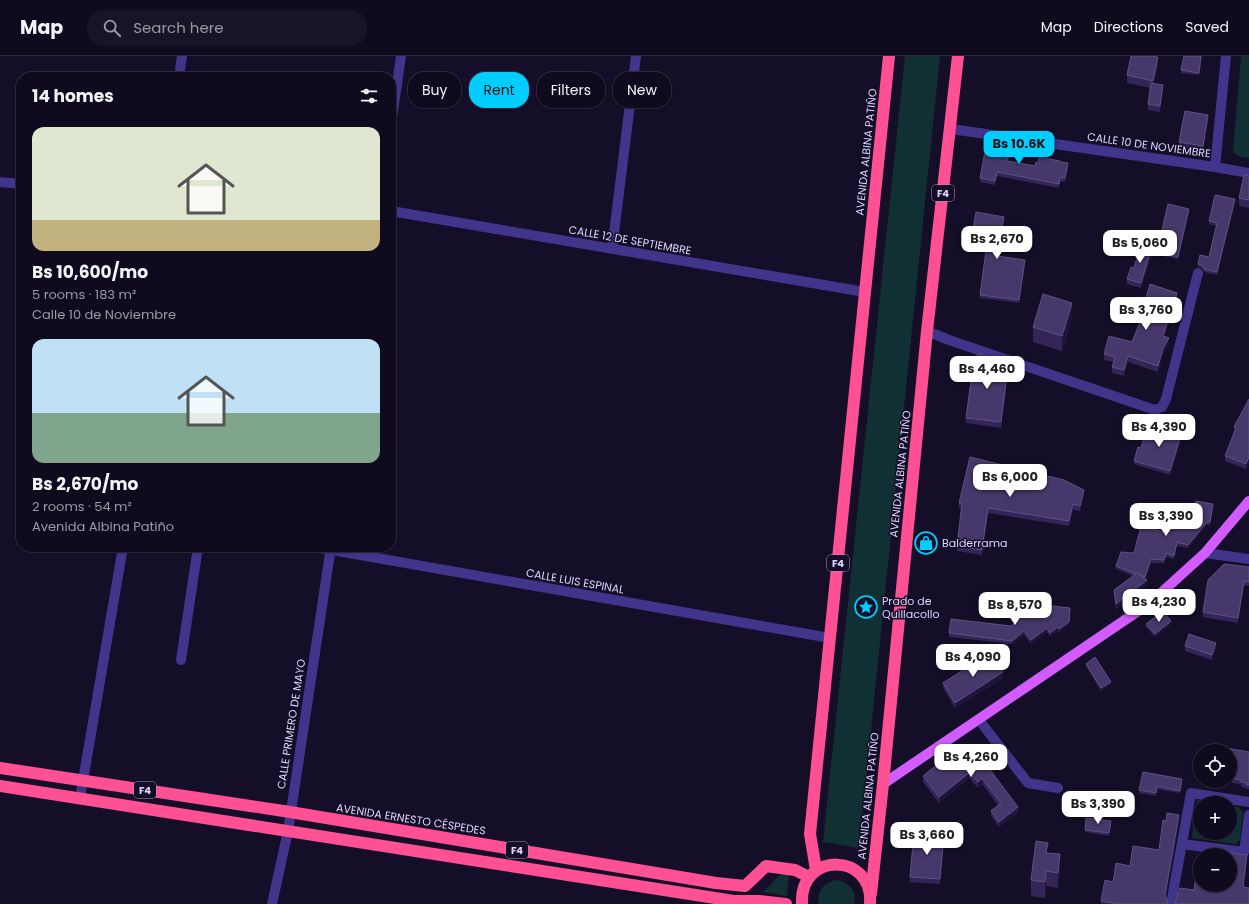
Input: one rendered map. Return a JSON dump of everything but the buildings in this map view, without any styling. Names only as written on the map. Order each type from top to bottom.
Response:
[{"type":"highway","name":"AVENIDA ALBINA PATIÑO","points":[[812,874],[810,834],[889,56]]},
{"type":"highway","name":"AVENIDA ALBINA PATIÑO","points":[[872,901],[927,331],[951,129],[958,56]]},
{"type":"highway","name":"AVENIDA ERNESTO CÉSPEDES","points":[[0,768],[290,812],[716,883],[745,886]]},
{"type":"highway","name":"F4","points":[[0,786],[733,902],[759,901],[786,904]]},
{"type":"highway","name":"F4","points":[[812,874],[825,866],[835,864],[845,865],[855,869],[867,884],[872,901]]},
{"type":"highway","points":[[745,886],[766,866],[812,874],[804,886],[801,896],[802,904]]},
{"type":"main road","points":[[883,784],[1150,603],[1205,552],[1249,501]]},
{"type":"street","points":[[180,72],[182,56]]},
{"type":"street","points":[[396,90],[401,56]]},
{"type":"street","points":[[612,249],[636,56]]},
{"type":"street","points":[[1215,166],[1226,56]]},
{"type":"street","name":"CALLE 10 DE NOVIEMBRE","points":[[951,129],[1215,166],[1249,173]]},
{"type":"street","points":[[0,182],[16,184]]},
{"type":"street","name":"CALLE 12 DE SEPTIEMBRE","points":[[396,212],[865,292]]},
{"type":"street","points":[[927,331],[949,340],[1155,410],[1162,407],[1166,399],[1198,273]]},
{"type":"street","points":[[80,798],[122,552]]},
{"type":"street","points":[[181,660],[197,552]]},
{"type":"street","name":"CALLE PRIMERO DE MAYO","points":[[272,904],[288,832],[330,552]]},
{"type":"street","name":"CALLE LUIS ESPINAL","points":[[353,552],[830,638]]},
{"type":"street","points":[[1205,552],[1249,559]]},
{"type":"street","points":[[979,720],[1028,783],[1058,788]]},
{"type":"street","points":[[1171,904],[1191,794],[1249,802]]},
{"type":"street","points":[[1182,844],[1244,852],[1249,815]]},
{"type":"street","points":[[733,902],[745,886]]},
{"type":"green space","name":"Prado de Quillacollo","points":[[905,56],[940,56],[859,848],[823,842]]},
{"type":"green space","points":[[1241,56],[1249,56],[1249,158],[1237,155],[1233,150]]},
{"type":"green space","points":[[1237,807],[1243,812],[1240,840],[1235,844],[1206,840],[1237,840]]},
{"type":"green space","points":[[781,874],[789,874],[787,896],[763,892]]},
{"type":"green space","points":[[836,880],[845,883],[851,888],[855,899],[854,904],[819,904],[818,899],[822,888],[828,883]]},
{"type":"place","name":"Balderrama","points":[[926,543]]},
{"type":"place","name":"Prado de Quillacollo","points":[[866,607]]}]
